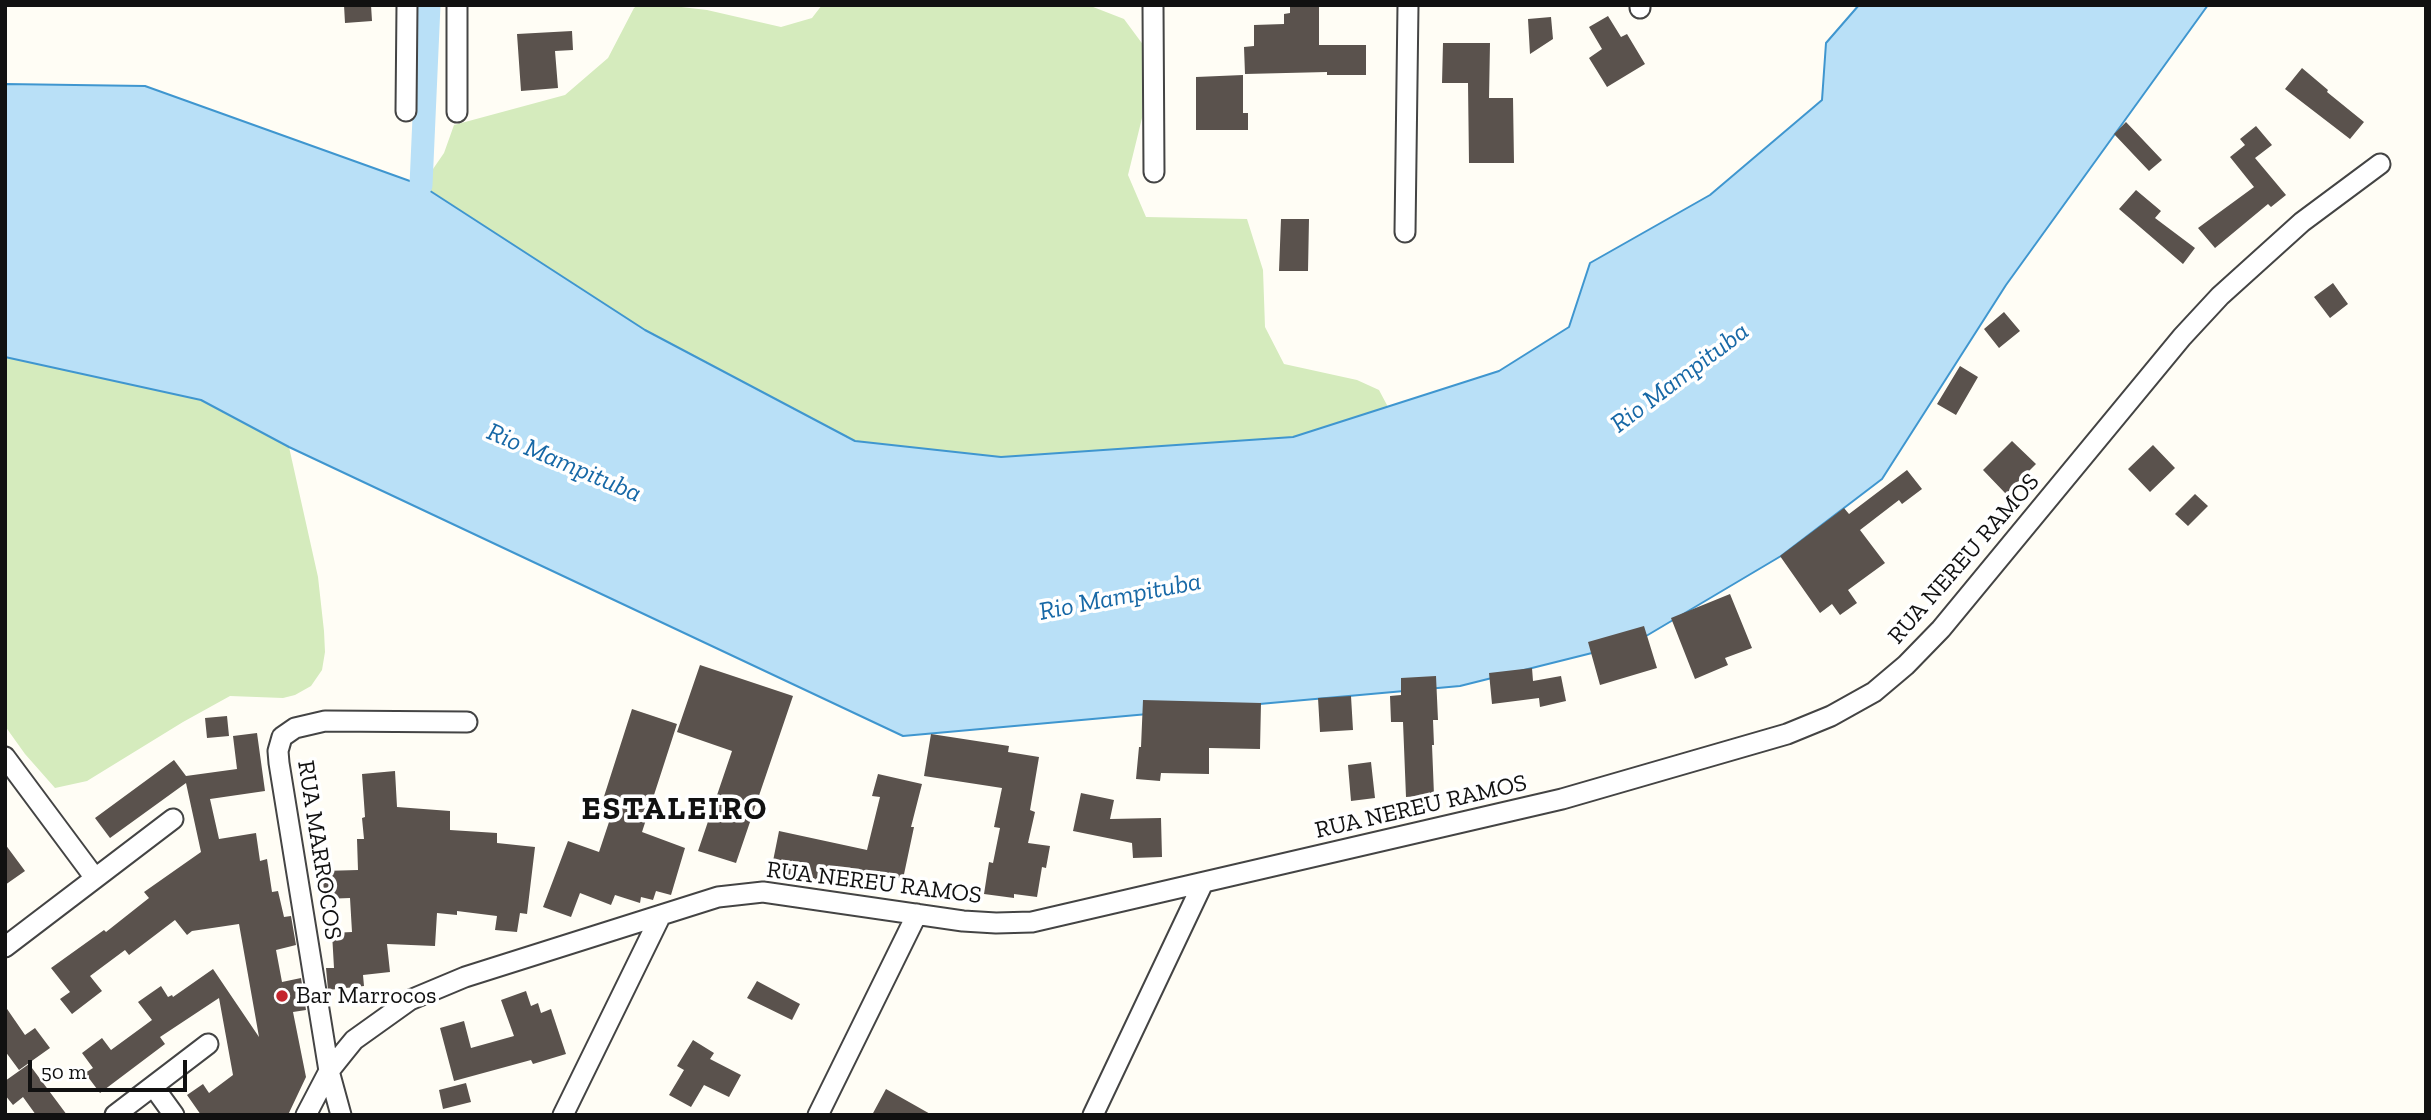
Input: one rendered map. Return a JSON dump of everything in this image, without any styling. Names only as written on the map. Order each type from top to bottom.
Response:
[{"type":"street","points":[[406,111],[407,5]]},
{"type":"street","points":[[457,5],[457,112]]},
{"type":"street","points":[[1153,5],[1154,172]]},
{"type":"street","points":[[1405,232],[1408,5]]},
{"type":"street","name":"RUA NEREU RAMOS","points":[[306,1115],[329,1071],[354,1040],[410,1000],[464,977],[718,897],[763,892],[996,923],[1032,922],[1619,784],[1787,734],[1831,716],[1874,692],[1906,665],[1941,629],[2182,337],[2220,296],[2302,222],[2380,164]]},
{"type":"street","name":"RUA MARROCOS","points":[[341,1115],[329,1071],[279,763],[278,751],[282,737],[295,728],[326,721],[467,722]]},
{"type":"street","points":[[5,757],[95,878]]},
{"type":"street","points":[[5,947],[173,819]]},
{"type":"street","points":[[1093,1115],[1203,883]]},
{"type":"street","points":[[818,1115],[917,914]]},
{"type":"street","points":[[563,1115],[661,915]]},
{"type":"street","points":[[115,1115],[208,1044]]},
{"type":"street","points":[[153,1086],[174,1115]]},
{"type":"green space","points":[[638,5],[707,10],[781,27],[812,18],[822,5],[1088,5],[1124,19],[1144,46],[1142,118],[1128,175],[1146,217],[1247,219],[1263,270],[1265,327],[1284,364],[1357,380],[1379,390],[1388,407],[1293,437],[1001,457],[855,441],[645,330],[422,185],[444,153],[454,125],[565,95],[608,58]]},
{"type":"green space","points":[[5,357],[201,400],[289,447],[318,577],[324,631],[322,670],[311,686],[283,698],[230,696],[87,781],[55,788],[5,726]]},
{"type":"water","name":"Rio Mampituba","points":[[1859,5],[2208,5],[2006,285],[1882,479],[1781,556],[1636,642],[1460,686],[903,736],[289,447],[201,400],[5,357],[5,84],[145,86],[421,185],[645,330],[855,441],[1001,457],[1293,437],[1499,371],[1569,327],[1590,263],[1710,195],[1822,100],[1826,43]]},
{"type":"building","points":[[344,5],[371,5],[372,21],[345,23]]},
{"type":"building","points":[[1290,5],[1319,5],[1319,45],[1366,45],[1366,75],[1327,75],[1327,72],[1245,74],[1244,47],[1254,46],[1254,25],[1284,24],[1284,14],[1290,13]]},
{"type":"building","points":[[1608,16],[1621,37],[1627,34],[1645,64],[1607,87],[1589,58],[1602,49],[1589,27]]},
{"type":"building","points":[[1551,17],[1553,39],[1530,54],[1528,19]]},
{"type":"building","points":[[572,31],[573,50],[555,51],[558,88],[521,91],[517,34]]},
{"type":"building","points":[[1443,43],[1490,43],[1489,98],[1513,98],[1514,163],[1469,163],[1468,83],[1442,83]]},
{"type":"building","points":[[2302,68],[2364,122],[2350,139],[2285,89]]},
{"type":"building","points":[[1243,75],[1243,113],[1248,113],[1248,130],[1196,130],[1196,77]]},
{"type":"building","points":[[2126,122],[2162,160],[2149,171],[2114,134]]},
{"type":"building","points":[[2256,126],[2272,145],[2255,158],[2286,195],[2271,207],[2268,204],[2215,248],[2198,228],[2254,187],[2230,157],[2245,145],[2240,139]]},
{"type":"building","points":[[2136,190],[2161,211],[2155,218],[2195,248],[2183,264],[2119,209]]},
{"type":"building","points":[[1281,219],[1309,219],[1308,271],[1279,271]]},
{"type":"building","points":[[2333,283],[2348,304],[2330,318],[2314,297]]},
{"type":"building","points":[[2004,312],[2020,331],[1999,348],[1984,329]]},
{"type":"building","points":[[1960,366],[1978,377],[1956,415],[1937,404]]},
{"type":"building","points":[[2012,441],[2036,464],[2006,494],[1983,470]]},
{"type":"building","points":[[2153,445],[2175,468],[2150,492],[2128,469]]},
{"type":"building","points":[[1907,470],[1922,489],[1902,504],[1899,500],[1860,530],[1885,563],[1848,590],[1857,603],[1840,615],[1832,604],[1820,613],[1780,556],[1844,508],[1849,514]]},
{"type":"building","points":[[2195,494],[2208,506],[2188,526],[2175,514]]},
{"type":"building","points":[[1730,594],[1752,648],[1725,658],[1728,665],[1695,679],[1671,618]]},
{"type":"building","points":[[1644,626],[1657,668],[1600,685],[1588,642]]},
{"type":"building","points":[[700,665],[793,696],[736,863],[698,851],[732,751],[677,732]]},
{"type":"building","points":[[1532,668],[1533,681],[1561,676],[1566,701],[1540,707],[1539,698],[1492,704],[1489,673]]},
{"type":"building","points":[[1436,676],[1438,720],[1433,720],[1432,745],[1434,795],[1406,797],[1403,722],[1391,722],[1390,696],[1401,695],[1401,678]]},
{"type":"building","points":[[1351,696],[1353,730],[1320,732],[1318,698]]},
{"type":"building","points":[[1143,700],[1261,703],[1260,749],[1209,748],[1209,774],[1161,773],[1160,781],[1136,779],[1141,747]]},
{"type":"building","points":[[632,709],[677,724],[642,832],[685,848],[671,895],[656,891],[653,900],[641,897],[640,903],[615,895],[611,905],[580,893],[571,917],[543,907],[568,841],[599,852],[612,813],[600,809]]},
{"type":"building","points":[[227,716],[229,736],[207,738],[205,718]]},
{"type":"building","points":[[257,733],[265,791],[210,799],[219,839],[256,833],[260,861],[267,859],[272,892],[278,891],[284,917],[291,916],[296,945],[276,950],[282,982],[301,978],[306,1010],[293,1012],[306,1077],[288,1115],[201,1115],[187,1095],[203,1084],[209,1093],[233,1075],[219,998],[160,1037],[165,1044],[100,1093],[85,1073],[93,1068],[82,1053],[102,1038],[111,1050],[152,1020],[138,1002],[161,986],[168,997],[173,997],[213,969],[259,1037],[239,924],[192,931],[187,935],[175,920],[129,955],[125,950],[90,976],[102,991],[72,1014],[60,999],[70,992],[51,968],[104,930],[106,932],[149,898],[144,892],[201,852],[186,783],[110,838],[95,818],[174,760],[186,776],[237,769],[233,736]]},
{"type":"building","points":[[931,734],[1009,746],[1008,752],[1039,757],[1030,810],[1035,812],[1028,843],[1050,846],[1046,868],[1042,867],[1037,897],[1014,894],[1014,898],[984,894],[989,862],[993,863],[1000,828],[994,827],[1002,788],[924,776]]},
{"type":"building","points":[[1371,762],[1375,798],[1351,801],[1348,765]]},
{"type":"building","points":[[395,771],[397,807],[450,811],[450,830],[497,833],[497,843],[535,847],[527,914],[520,913],[517,932],[495,930],[497,916],[457,911],[457,915],[437,913],[435,946],[387,944],[390,972],[363,975],[364,986],[328,990],[326,968],[334,968],[332,933],[352,932],[350,898],[324,899],[323,871],[358,870],[357,839],[364,839],[362,818],[365,817],[362,774]]},
{"type":"building","points":[[878,774],[922,784],[911,827],[914,827],[903,879],[867,871],[863,889],[771,871],[779,831],[867,850],[880,797],[872,796]]},
{"type":"building","points":[[1081,793],[1114,800],[1110,819],[1161,818],[1162,857],[1133,858],[1132,843],[1073,831]]},
{"type":"building","points":[[5,844],[25,871],[5,885]]},
{"type":"building","points":[[757,981],[800,1004],[792,1020],[747,998]]},
{"type":"building","points":[[526,991],[531,1006],[538,1003],[541,1013],[551,1009],[566,1054],[533,1064],[531,1060],[454,1081],[440,1028],[464,1021],[471,1048],[514,1036],[501,1000]]},
{"type":"building","points":[[5,1006],[25,1035],[35,1028],[50,1048],[19,1070],[5,1051]]},
{"type":"building","points":[[693,1040],[714,1053],[710,1059],[741,1075],[729,1097],[704,1085],[691,1107],[669,1095],[684,1070],[677,1066]]},
{"type":"building","points":[[29,1064],[67,1115],[36,1115],[23,1097],[13,1105],[5,1095],[5,1081]]},
{"type":"building","points":[[466,1083],[471,1102],[443,1109],[439,1090]]},
{"type":"building","points":[[886,1089],[932,1115],[872,1115]]},
{"type":"waterway","points":[[421,185],[429,5]]},
{"type":"place","name":"Bar Marrocos","points":[[282,996]]},
{"type":"district","name":"ESTALEIRO","points":[[675,810]]}]
